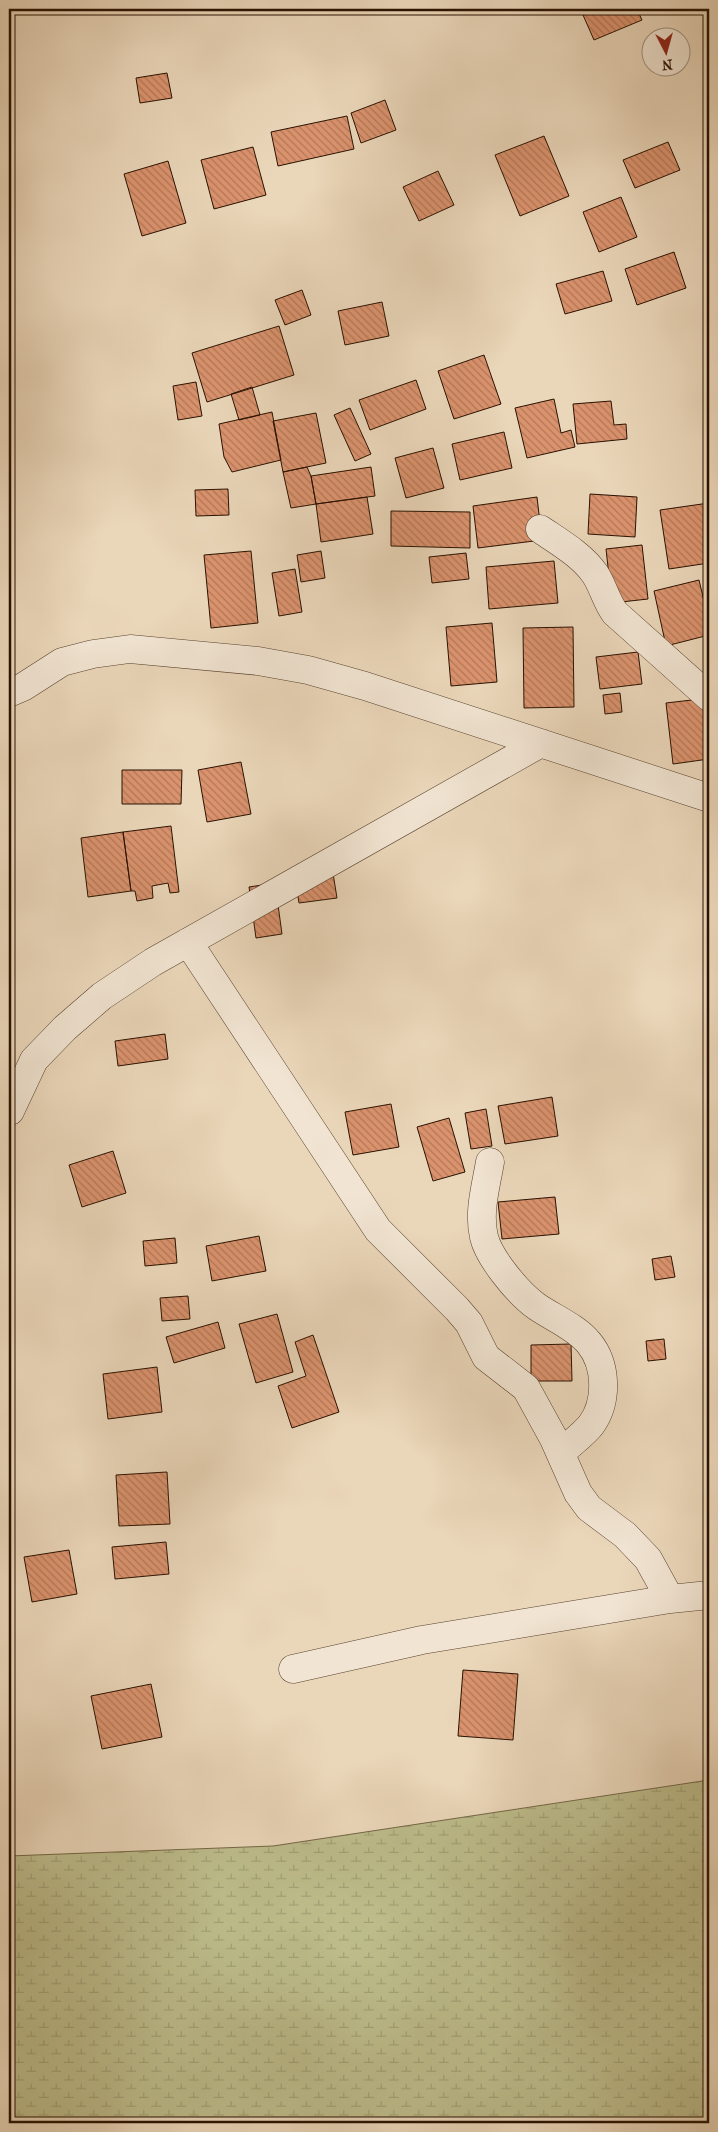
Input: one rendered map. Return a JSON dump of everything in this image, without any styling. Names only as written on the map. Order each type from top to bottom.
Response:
[{"type":"street","points":[[540,529],[587,565],[595,575],[607,602],[615,613],[709,697]]},
{"type":"street","points":[[9,693],[23,687],[62,662],[93,654],[130,650],[258,661],[308,670],[709,798]]},
{"type":"street","points":[[10,1111],[34,1060],[65,1028],[109,991],[153,962],[541,743]]},
{"type":"street","points":[[188,942],[378,1230],[469,1323],[486,1357],[526,1388],[561,1454],[578,1492],[590,1508],[625,1534],[648,1559],[670,1599]]},
{"type":"street","points":[[490,1162],[481,1214],[484,1238],[491,1253],[512,1281],[534,1305],[589,1343],[600,1368],[604,1394],[599,1409],[591,1424],[561,1454]]},
{"type":"street","points":[[293,1669],[422,1640],[670,1599],[709,1596]]},
{"type":"green space","points":[[709,1780],[709,2123],[9,2123],[9,1856],[273,1846]]},
{"type":"building","points":[[597,9],[637,9],[642,20],[594,40],[583,15]]},
{"type":"building","points":[[167,73],[172,98],[140,103],[136,78]]},
{"type":"building","points":[[385,100],[396,130],[361,143],[351,113]]},
{"type":"building","points":[[347,116],[354,149],[278,166],[271,132]]},
{"type":"building","points":[[544,136],[569,196],[520,216],[495,155]]},
{"type":"building","points":[[668,142],[680,170],[635,188],[623,160]]},
{"type":"building","points":[[253,147],[266,195],[214,209],[201,160]]},
{"type":"building","points":[[168,161],[186,223],[142,236],[124,174]]},
{"type":"building","points":[[438,171],[454,205],[419,221],[403,187]]},
{"type":"building","points":[[621,197],[637,237],[599,252],[583,212]]},
{"type":"building","points":[[674,252],[686,288],[637,305],[625,269]]},
{"type":"building","points":[[603,271],[612,301],[565,314],[556,284]]},
{"type":"building","points":[[302,290],[311,315],[285,325],[275,300]]},
{"type":"building","points":[[382,302],[389,336],[345,345],[338,311]]},
{"type":"building","points":[[279,326],[294,375],[207,402],[192,353]]},
{"type":"building","points":[[484,355],[501,404],[454,419],[438,371]]},
{"type":"building","points":[[416,380],[426,409],[370,430],[359,400]]},
{"type":"building","points":[[196,382],[202,416],[178,420],[173,386]]},
{"type":"building","points":[[252,387],[260,415],[239,420],[231,394]]},
{"type":"building","points":[[554,399],[561,433],[571,430],[575,447],[527,458],[515,408]]},
{"type":"building","points":[[611,401],[614,425],[626,424],[627,439],[577,444],[573,404]]},
{"type":"building","points":[[350,408],[371,454],[355,461],[334,415]]},
{"type":"building","points":[[272,412],[281,460],[232,472],[224,457],[219,424]]},
{"type":"building","points":[[316,413],[326,463],[283,472],[273,421]]},
{"type":"building","points":[[504,432],[512,468],[460,480],[452,444]]},
{"type":"building","points":[[433,448],[444,488],[406,498],[395,458]]},
{"type":"building","points":[[307,467],[311,476],[316,504],[291,508],[283,472]]},
{"type":"building","points":[[371,467],[375,496],[316,504],[311,476]]},
{"type":"building","points":[[228,489],[229,515],[196,516],[195,490]]},
{"type":"building","points":[[590,494],[637,497],[635,537],[588,534]]},
{"type":"building","points":[[367,497],[373,534],[321,542],[316,504]]},
{"type":"building","points":[[537,497],[542,540],[478,548],[473,506]]},
{"type":"building","points":[[709,503],[709,563],[669,569],[660,510]]},
{"type":"building","points":[[391,511],[470,512],[470,548],[391,546]]},
{"type":"building","points":[[642,545],[648,599],[612,603],[606,549]]},
{"type":"building","points":[[251,551],[258,623],[211,628],[204,555]]},
{"type":"building","points":[[321,551],[325,578],[301,582],[297,555]]},
{"type":"building","points":[[466,553],[469,579],[432,583],[429,557]]},
{"type":"building","points":[[554,561],[558,603],[489,609],[486,567]]},
{"type":"building","points":[[295,569],[302,612],[279,616],[272,573]]},
{"type":"building","points":[[699,580],[709,622],[709,635],[666,646],[654,591]]},
{"type":"building","points":[[492,623],[497,682],[451,686],[446,627]]},
{"type":"building","points":[[573,627],[574,707],[524,708],[523,628]]},
{"type":"building","points":[[638,652],[642,684],[600,689],[596,657]]},
{"type":"building","points":[[620,693],[622,712],[605,714],[603,695]]},
{"type":"building","points":[[709,698],[709,759],[673,764],[666,703]]},
{"type":"building","points":[[241,762],[251,814],[207,822],[198,770]]},
{"type":"building","points":[[122,770],[182,770],[181,804],[122,804]]},
{"type":"building","points":[[171,826],[179,892],[170,893],[168,883],[152,886],[153,898],[137,901],[135,891],[131,891],[123,832]]},
{"type":"building","points":[[123,832],[131,891],[88,897],[81,838]]},
{"type":"building","points":[[332,867],[337,898],[299,903],[294,872]]},
{"type":"building","points":[[275,883],[282,934],[256,938],[249,887]]},
{"type":"building","points":[[165,1034],[168,1059],[118,1066],[115,1041]]},
{"type":"building","points":[[552,1097],[558,1136],[505,1144],[498,1106]]},
{"type":"building","points":[[391,1104],[399,1147],[353,1155],[345,1112]]},
{"type":"building","points":[[486,1109],[492,1146],[471,1149],[465,1113]]},
{"type":"building","points":[[449,1118],[465,1172],[433,1181],[417,1127]]},
{"type":"building","points":[[113,1151],[126,1193],[82,1207],[69,1165]]},
{"type":"building","points":[[555,1197],[559,1234],[502,1239],[498,1202]]},
{"type":"building","points":[[259,1236],[266,1271],[212,1281],[206,1246]]},
{"type":"building","points":[[175,1238],[177,1263],[145,1266],[143,1241]]},
{"type":"building","points":[[671,1256],[675,1277],[655,1280],[652,1259]]},
{"type":"building","points":[[188,1296],[190,1319],[162,1321],[160,1298]]},
{"type":"building","points":[[277,1314],[293,1372],[256,1383],[239,1324]]},
{"type":"building","points":[[218,1322],[225,1348],[174,1363],[166,1337]]},
{"type":"building","points":[[313,1335],[339,1412],[292,1428],[278,1386],[306,1376],[295,1342]]},
{"type":"building","points":[[664,1339],[666,1359],[648,1361],[646,1341]]},
{"type":"building","points":[[571,1344],[572,1381],[531,1381],[531,1345]]},
{"type":"building","points":[[157,1367],[162,1412],[108,1419],[103,1374]]},
{"type":"building","points":[[167,1472],[170,1524],[119,1526],[116,1475]]},
{"type":"building","points":[[166,1542],[169,1574],[115,1579],[112,1547]]},
{"type":"building","points":[[69,1550],[77,1594],[32,1602],[24,1557]]},
{"type":"building","points":[[463,1670],[518,1674],[513,1740],[458,1736]]},
{"type":"building","points":[[151,1684],[162,1737],[102,1749],[91,1696]]}]
